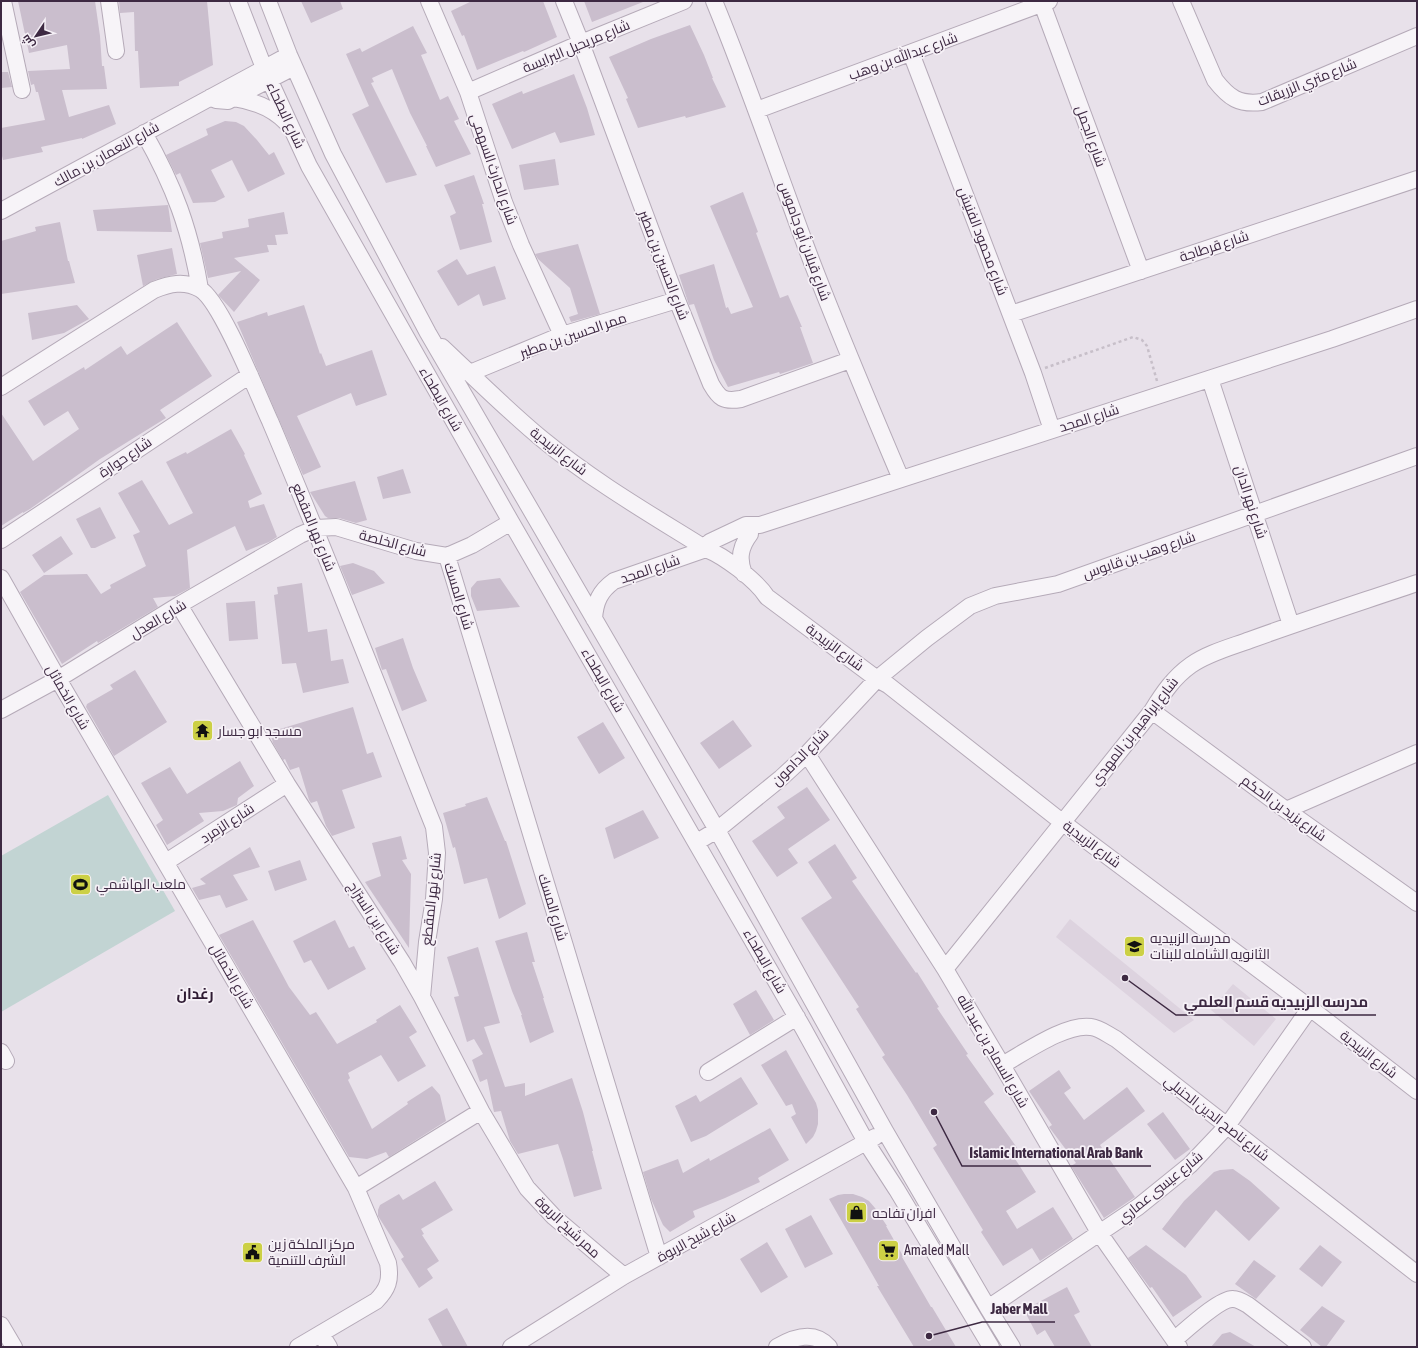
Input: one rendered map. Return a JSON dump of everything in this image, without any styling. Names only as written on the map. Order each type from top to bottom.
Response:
[{"type":"street","points":[[3,1],[22,90]]},
{"type":"street","points":[[108,1],[116,51]]},
{"type":"street","name":"شارع البطحاء","points":[[238,1],[267,74],[309,166],[511,522],[797,1017],[866,1142],[897,1190],[991,1347]]},
{"type":"street","name":"شارع البطحاء","points":[[268,1],[292,61],[333,154],[428,333],[717,830],[885,1131],[1012,1347]]},
{"type":"street","name":"شارع الحارث السهمي","points":[[429,1],[468,92],[504,202],[521,245],[562,335]]},
{"type":"street","name":"شارع الحسين بن مطير","points":[[564,1],[677,300],[716,393],[722,399],[730,401],[741,399],[850,360]]},
{"type":"street","name":"شارع مريحيل البرايسة","points":[[468,92],[581,43],[684,1]]},
{"type":"street","name":"شارع قبلان أبو جاموس","points":[[714,1],[757,110],[805,244],[850,360],[901,479]]},
{"type":"street","name":"شارع متري الزريقات","points":[[1181,1],[1215,80],[1223,91],[1234,100],[1250,104],[1262,102],[1417,36]]},
{"type":"street","name":"شارع عبدالله بن وهب","points":[[757,110],[1044,2]]},
{"type":"street","name":"شارع الجمل","points":[[1044,2],[1141,271]]},
{"type":"street","name":"شارع محمود الفنيش","points":[[911,53],[1011,314],[1052,430]]},
{"type":"street","name":"شارع النعمان بن مالك","points":[[1,211],[211,96],[267,74],[292,61]]},
{"type":"street","name":"شارع النعمان بن مالك","points":[[211,96],[216,100],[222,101],[234,98],[267,74]]},
{"type":"street","points":[[234,98],[255,102],[279,115],[291,126]]},
{"type":"street","points":[[1,387],[154,290],[168,284],[182,283],[200,289],[196,262],[180,208],[161,164],[144,134]]},
{"type":"street","name":"شارع قرطاجة","points":[[1011,314],[1417,179]]},
{"type":"street","name":"شارع نهر المقطع","points":[[200,289],[218,311],[250,375],[316,528],[434,828],[437,853],[434,899],[427,942],[422,997]]},
{"type":"street","name":"ممر الحسين بن مطير","points":[[470,373],[562,335],[677,300]]},
{"type":"street","name":"شارع المجد","points":[[594,619],[596,601],[606,586],[614,581],[706,549],[714,548],[755,530],[901,479],[1210,380],[1417,309]]},
{"type":"street","name":"شارع الزبيدية","points":[[428,333],[493,396],[543,440],[592,477],[680,533],[718,555],[760,587],[767,597]]},
{"type":"street","name":"شارع حوارة","points":[[1,540],[250,375]]},
{"type":"street","name":"شارع نهر الدان","points":[[1210,380],[1291,625]]},
{"type":"street","name":"شارع وهب بن قابوس","points":[[877,679],[970,606],[995,596],[1058,584],[1417,456]]},
{"type":"street","name":"شارع الخلصة","points":[[316,528],[336,527],[416,551],[447,556],[472,545],[511,522]]},
{"type":"street","name":"شارع المجد","points":[[706,549],[708,544],[746,525],[755,530]]},
{"type":"street","name":"شارع العدل","points":[[1,710],[58,680],[180,605],[300,535],[316,528]]},
{"type":"street","points":[[744,574],[741,566],[740,553],[744,541],[755,530]]},
{"type":"street","points":[[680,533],[702,536],[724,536]]},
{"type":"street","name":"شارع الزبيدية","points":[[706,549],[710,558],[749,589],[767,597],[877,679],[888,685],[1062,822],[1310,1008],[1417,1091]]},
{"type":"street","name":"شارع المسك","points":[[447,556],[659,1258]]},
{"type":"street","name":"شارع الخمائل","points":[[1,578],[58,680],[356,1188],[388,1263],[390,1273],[388,1285],[376,1301],[325,1340],[298,1347]]},
{"type":"street","name":"شارع إبراهيم بن المهدي","points":[[945,969],[1152,710],[1169,684],[1193,664],[1212,655],[1291,625],[1417,583]]},
{"type":"street","name":"شارع ابن السرّاج","points":[[180,605],[287,784],[402,962],[422,997],[481,1111]]},
{"type":"street","name":"شارع الدامون","points":[[697,842],[717,830],[771,787],[807,754],[877,679]]},
{"type":"street","name":"شارع يزيد بن الحكم","points":[[1152,710],[1286,810],[1416,900]]},
{"type":"street","points":[[1286,810],[1417,753]]},
{"type":"street","name":"شارع السماح بن عبد الله","points":[[807,754],[945,969],[1100,1234],[1176,1344]]},
{"type":"street","name":"شارع الزمرد","points":[[166,862],[287,784]]},
{"type":"street","name":"شارع عيسى عماري","points":[[988,1308],[1100,1234],[1180,1174],[1227,1126],[1310,1008]]},
{"type":"street","points":[[708,1072],[797,1017]]},
{"type":"street","name":"شارع ناصح الدين الحنبلي","points":[[1002,1065],[1060,1033],[1074,1028],[1092,1027],[1104,1031],[1417,1274]]},
{"type":"street","points":[[356,1188],[481,1111]]},
{"type":"street","name":"ممر شيخ الربوة","points":[[481,1111],[527,1188],[554,1217],[624,1276]]},
{"type":"street","name":"شارع شيخ الربوة","points":[[510,1347],[624,1276],[659,1258],[885,1131]]},
{"type":"street","points":[[1176,1344],[1221,1303],[1233,1299],[1248,1305],[1303,1347]]},
{"type":"street","points":[[1,1325],[14,1347]]},
{"type":"street","points":[[777,1347],[790,1340],[803,1336],[814,1337],[829,1347]]},
{"type":"path","points":[[1033,373],[1133,336],[1142,340],[1147,346],[1160,395]]},
{"type":"shaded area","name":"ملعب الهاشمي","points":[[108,795],[175,911],[1,1012],[1,856]]},
{"type":"shaded area","points":[[1070,919],[1194,1020],[1174,1033],[1056,937]]},
{"type":"shaded area","points":[[1233,984],[1276,1019],[1254,1046],[1211,1010]]},
{"type":"building","points":[[18,1],[95,1],[100,36],[102,66],[104,66],[107,89],[62,90],[69,117],[109,105],[116,124],[82,139],[41,147],[43,152],[3,160],[1,152],[1,128],[45,120],[38,92],[36,92],[34,84],[31,85],[28,71],[70,69],[67,45],[29,53]]},
{"type":"building","points":[[119,1],[207,1],[213,65],[179,82],[179,86],[140,88],[138,51],[135,51],[134,12],[120,13]]},
{"type":"building","points":[[301,1],[340,1],[343,9],[311,23]]},
{"type":"building","points":[[472,1],[543,1],[557,37],[524,52],[523,51],[477,70],[464,35],[462,36],[451,11]]},
{"type":"building","points":[[584,1],[643,1],[643,2],[592,22]]},
{"type":"building","points":[[690,25],[726,107],[686,118],[685,116],[638,128],[626,99],[628,98],[609,57],[651,39]]},
{"type":"building","points":[[413,26],[427,53],[421,55],[440,100],[448,96],[459,119],[454,121],[471,154],[436,167],[410,113],[392,69],[372,78],[374,82],[371,83],[417,175],[386,183],[352,114],[369,106],[346,54],[360,48],[362,52]]},
{"type":"building","points":[[1,72],[8,72],[12,87],[1,88]]},
{"type":"building","points":[[574,74],[587,108],[595,135],[560,143],[555,132],[512,149],[492,104],[522,91],[523,94]]},
{"type":"building","points":[[225,121],[236,122],[244,126],[269,155],[274,152],[285,174],[248,192],[232,160],[211,170],[225,197],[215,202],[193,203],[180,173],[176,175],[166,155],[208,135],[206,129]]},
{"type":"building","points":[[555,159],[559,185],[524,190],[519,165]]},
{"type":"building","points":[[474,175],[484,204],[482,204],[492,242],[460,250],[450,216],[456,213],[444,185]]},
{"type":"building","points":[[743,192],[758,232],[756,233],[780,298],[788,295],[802,327],[800,327],[813,363],[780,374],[779,372],[728,387],[714,360],[694,304],[689,305],[679,275],[714,264],[726,308],[728,307],[731,314],[753,307],[710,206]]},
{"type":"building","points":[[168,205],[172,232],[97,231],[93,210]]},
{"type":"building","points":[[284,212],[288,234],[275,235],[277,245],[267,245],[269,252],[234,258],[260,280],[234,312],[218,295],[241,271],[208,278],[200,243],[223,238],[222,232],[249,227],[248,219]]},
{"type":"building","points":[[60,222],[68,261],[75,283],[1,294],[1,241],[36,231],[35,227]]},
{"type":"building","points":[[578,244],[600,314],[571,322],[569,317],[578,314],[570,288],[538,259],[535,254]]},
{"type":"building","points":[[172,248],[177,274],[157,279],[143,286],[137,255]]},
{"type":"building","points":[[457,259],[467,275],[495,266],[506,299],[483,306],[479,294],[458,306],[437,271]]},
{"type":"building","points":[[77,305],[89,319],[64,333],[32,340],[28,313]]},
{"type":"building","points":[[304,305],[320,354],[321,353],[326,366],[372,350],[387,395],[356,406],[351,393],[297,416],[321,467],[303,475],[237,322],[267,312],[268,316]]},
{"type":"building","points":[[177,322],[212,376],[160,410],[166,418],[100,459],[30,509],[1,526],[1,413],[33,461],[79,429],[68,411],[44,426],[28,401],[84,367],[85,370],[121,346],[127,355]]},
{"type":"building","points":[[231,429],[245,454],[244,455],[262,494],[248,501],[250,508],[264,504],[277,537],[269,542],[246,551],[235,526],[187,550],[190,588],[175,596],[153,598],[158,607],[98,643],[97,641],[62,664],[20,592],[44,575],[87,574],[101,594],[111,588],[110,585],[146,566],[133,535],[140,532],[118,493],[142,480],[169,525],[193,513],[166,462],[186,452],[187,454]]},
{"type":"building","points":[[403,469],[411,493],[383,499],[377,477]]},
{"type":"building","points":[[355,481],[367,520],[356,523],[339,518],[328,518],[325,516],[310,492]]},
{"type":"building","points":[[100,507],[116,538],[95,548],[91,548],[76,519]]},
{"type":"building","points":[[61,536],[73,554],[44,573],[32,555]]},
{"type":"building","points":[[353,563],[374,571],[385,583],[352,595],[340,566]]},
{"type":"building","points":[[500,578],[520,607],[477,611],[471,596],[471,588],[477,581]]},
{"type":"building","points":[[302,583],[308,632],[327,629],[331,661],[343,659],[349,683],[303,693],[296,663],[282,664],[274,595],[278,594],[277,587]]},
{"type":"building","points":[[255,601],[258,639],[229,641],[226,603]]},
{"type":"building","points":[[403,638],[413,668],[427,701],[402,711],[386,669],[382,670],[375,648]]},
{"type":"building","points":[[135,670],[167,722],[114,756],[86,707],[87,704],[113,689],[110,685]]},
{"type":"building","points":[[353,707],[367,754],[373,752],[382,777],[342,790],[355,828],[332,836],[326,826],[317,801],[311,803],[309,800],[299,767],[290,770],[285,759],[283,760],[273,743],[270,732]]},
{"type":"building","points":[[733,720],[752,746],[719,769],[700,743]]},
{"type":"building","points":[[603,722],[625,758],[599,774],[577,737]]},
{"type":"building","points":[[240,761],[254,786],[238,798],[237,805],[223,811],[199,813],[204,821],[167,845],[156,825],[163,820],[141,783],[170,767],[187,794]]},
{"type":"building","points":[[807,787],[830,820],[788,849],[798,863],[777,877],[752,841],[785,818],[777,807]]},
{"type":"building","points":[[487,797],[506,841],[526,904],[499,919],[487,878],[464,884],[455,847],[453,848],[443,813],[466,806],[465,804]]},
{"type":"building","points":[[643,810],[659,838],[614,859],[605,828]]},
{"type":"building","points":[[401,836],[407,859],[402,860],[411,874],[409,948],[365,882],[381,876],[372,843]]},
{"type":"building","points":[[835,844],[857,878],[852,881],[916,973],[917,972],[939,1007],[937,1008],[968,1054],[966,1055],[994,1094],[984,1102],[1018,1149],[1012,1154],[1036,1192],[1006,1211],[1017,1229],[1053,1207],[1073,1239],[1040,1261],[1032,1248],[1003,1266],[981,1232],[983,1230],[933,1148],[937,1145],[882,1057],[885,1055],[856,1009],[859,1007],[801,918],[832,898],[808,862]]},
{"type":"building","points":[[250,847],[260,867],[233,875],[248,900],[226,908],[220,895],[199,900],[192,888],[206,884],[200,879]]},
{"type":"building","points":[[300,860],[307,880],[275,891],[268,871]]},
{"type":"building","points":[[253,920],[289,987],[310,1015],[316,1012],[337,1044],[377,1022],[376,1020],[400,1005],[417,1032],[409,1037],[426,1066],[398,1082],[381,1055],[348,1073],[350,1078],[348,1080],[372,1129],[408,1104],[407,1102],[432,1086],[440,1095],[446,1121],[389,1157],[386,1152],[367,1159],[349,1157],[219,935]]},
{"type":"building","points":[[335,920],[349,948],[354,946],[366,969],[328,990],[311,960],[304,963],[293,941]]},
{"type":"building","points":[[527,932],[535,962],[532,962],[554,1032],[530,1043],[522,1015],[495,941]]},
{"type":"building","points":[[478,947],[500,1023],[484,1027],[505,1087],[525,1083],[525,1096],[572,1078],[583,1112],[602,1189],[574,1197],[558,1144],[518,1154],[510,1141],[501,1111],[494,1112],[487,1079],[480,1082],[472,1060],[483,1054],[474,1039],[467,1042],[454,997],[459,996],[447,957]]},
{"type":"building","points":[[756,990],[774,1020],[750,1035],[733,1004]]},
{"type":"building","points":[[786,1050],[816,1103],[818,1110],[818,1124],[816,1131],[813,1137],[806,1144],[791,1117],[796,1114],[792,1104],[786,1106],[761,1065]]},
{"type":"building","points":[[1059,1070],[1071,1088],[1064,1093],[1084,1120],[1127,1087],[1145,1111],[1100,1145],[1135,1197],[1104,1218],[1071,1166],[1076,1163],[1049,1127],[1052,1125],[1029,1091]]},
{"type":"building","points":[[741,1077],[758,1104],[706,1136],[691,1142],[675,1106],[696,1095],[700,1102]]},
{"type":"building","points":[[1163,1112],[1190,1149],[1175,1160],[1147,1124]]},
{"type":"building","points":[[770,1128],[789,1160],[758,1178],[760,1182],[693,1211],[695,1217],[670,1232],[663,1225],[651,1199],[643,1172],[678,1159],[683,1173],[709,1158],[710,1161]]},
{"type":"building","points":[[1233,1169],[1250,1181],[1280,1208],[1249,1241],[1216,1210],[1185,1248],[1162,1229],[1184,1201],[1214,1172]]},
{"type":"building","points":[[435,1181],[453,1210],[421,1229],[424,1234],[422,1235],[439,1261],[427,1269],[433,1278],[419,1288],[401,1259],[404,1257],[378,1216],[378,1210],[380,1205],[399,1194],[403,1200]]},
{"type":"building","points":[[844,1194],[853,1194],[862,1197],[869,1201],[875,1208],[887,1226],[903,1256],[902,1257],[931,1307],[956,1347],[914,1347],[877,1286],[879,1286],[829,1199]]},
{"type":"building","points":[[811,1215],[833,1254],[805,1268],[785,1229]]},
{"type":"building","points":[[767,1242],[788,1277],[761,1293],[740,1259]]},
{"type":"building","points":[[1146,1245],[1186,1275],[1202,1297],[1173,1317],[1152,1287],[1150,1288],[1128,1258]]},
{"type":"building","points":[[1320,1245],[1342,1262],[1322,1287],[1299,1269]]},
{"type":"building","points":[[1254,1260],[1276,1276],[1256,1299],[1235,1284]]},
{"type":"building","points":[[1067,1287],[1080,1312],[1074,1315],[1092,1347],[1055,1347],[1045,1330],[1037,1335],[1024,1310]]},
{"type":"building","points":[[1322,1306],[1345,1321],[1326,1347],[1322,1347],[1300,1330]]},
{"type":"building","points":[[447,1308],[468,1347],[443,1347],[428,1319]]},
{"type":"building","points":[[1230,1332],[1256,1347],[1211,1347],[1222,1334]]},
{"type":"place","name":"مسجد ابو جسار","points":[[203,731]]},
{"type":"place","name":"ملعب الهاشمي","points":[[80,884]]},
{"type":"place","name":"مدرسه الزبيديه الثانويه الشامله للبنات","points":[[1135,946]]},
{"type":"place","name":"مدرسه الزبيديه قسم العلمي","points":[[1125,978]]},
{"type":"place","name":"Islamic International Arab Bank","points":[[934,1112]]},
{"type":"place","name":"افران تفاحه","points":[[857,1213]]},
{"type":"place","name":"Amaled Mall","points":[[888,1250]]},
{"type":"place","name":"مركز الملكة زين الشرف للتنمية","points":[[253,1252]]},
{"type":"place","name":"Jaber Mall","points":[[929,1336]]},
{"type":"district","name":"رغدان","points":[[195,994]]}]
